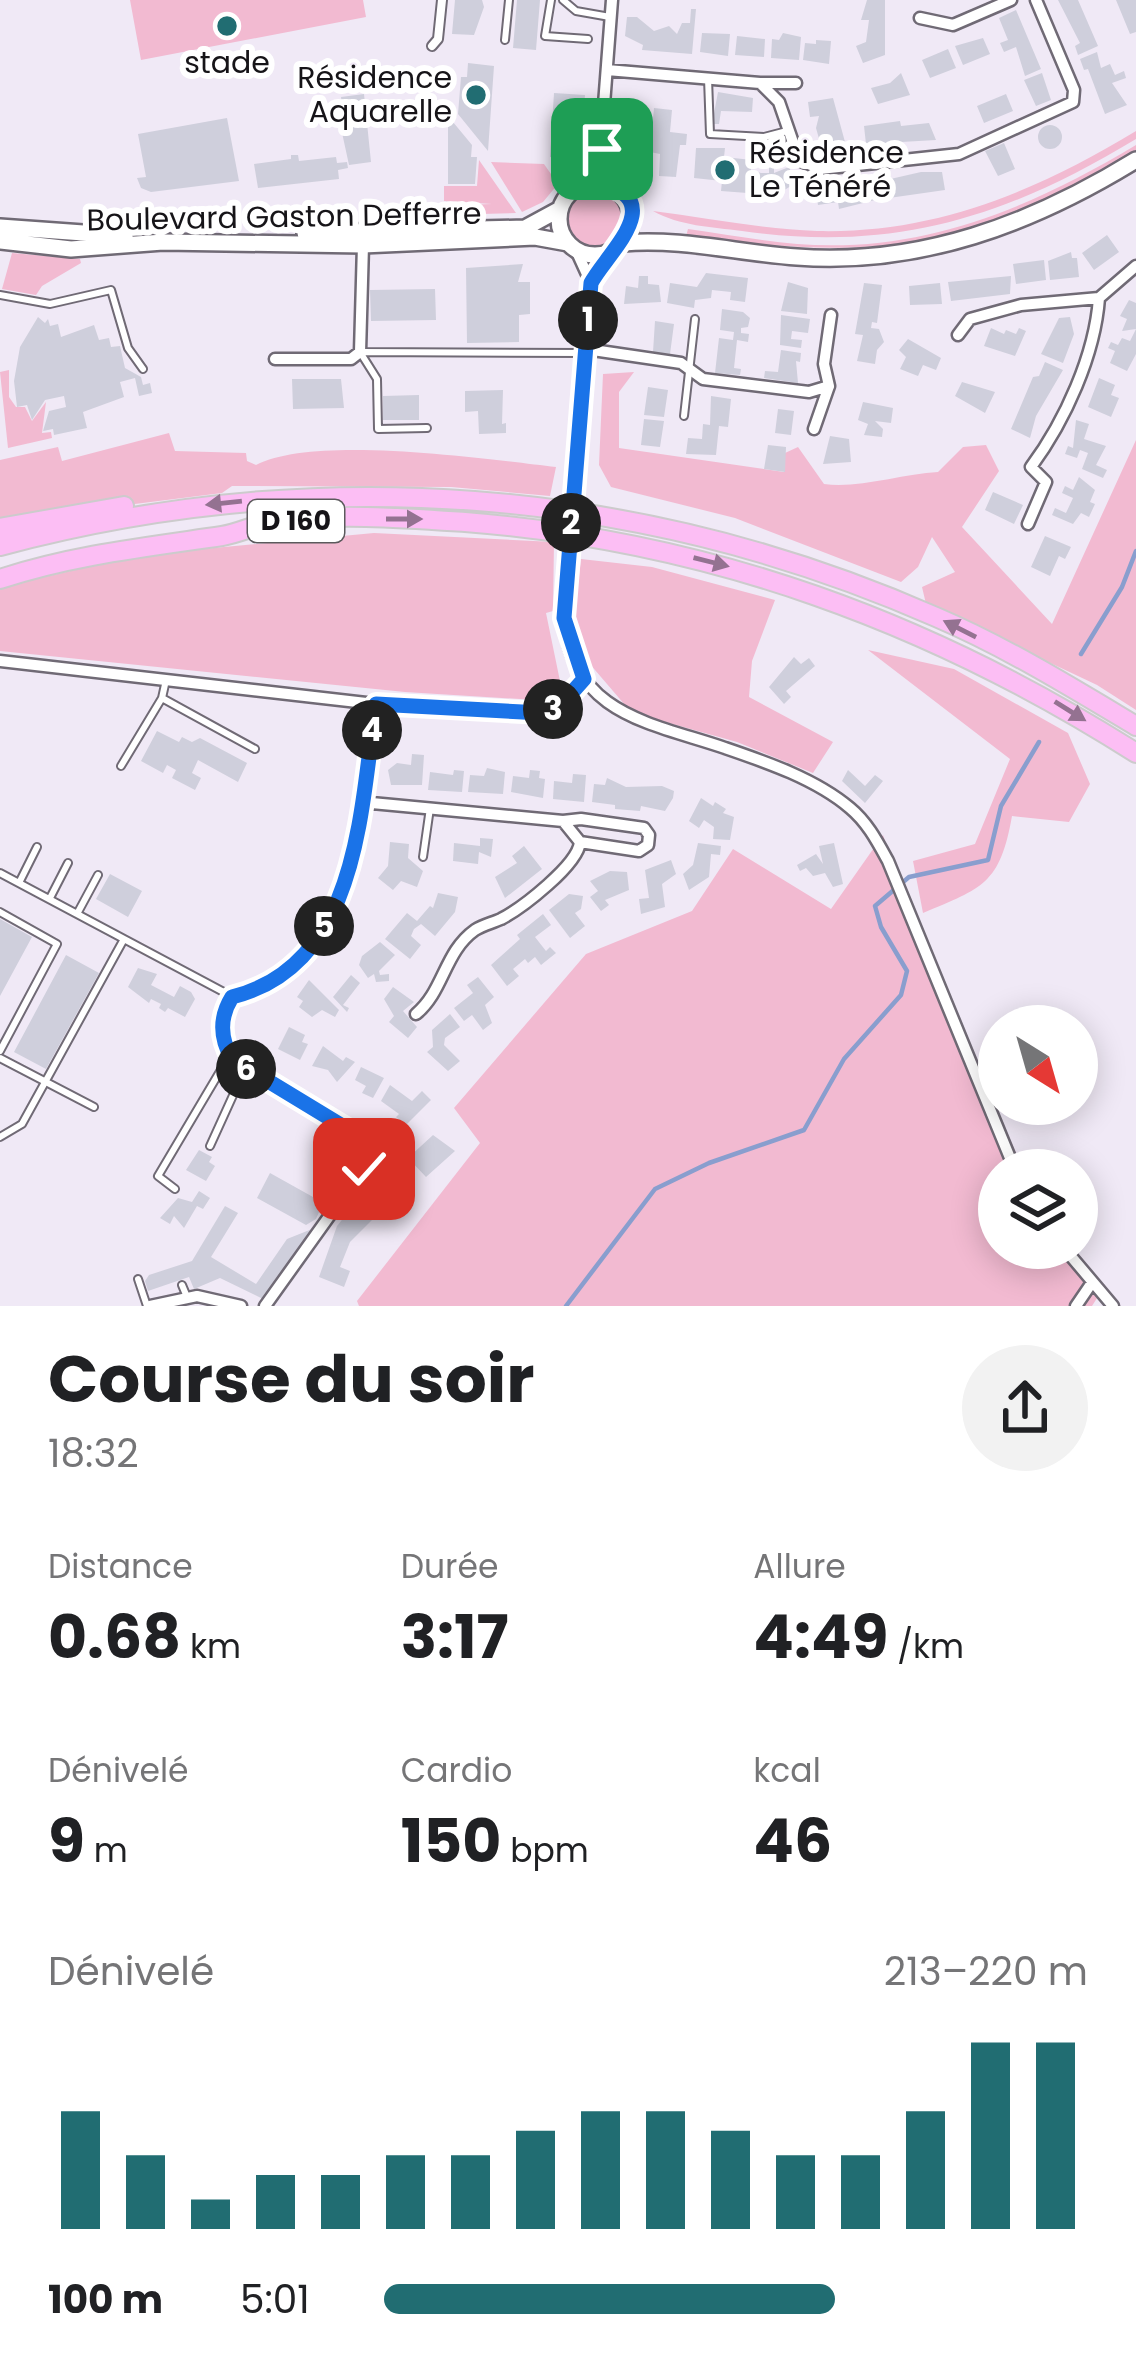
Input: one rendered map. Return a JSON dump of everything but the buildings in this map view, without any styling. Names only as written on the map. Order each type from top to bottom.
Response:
[{"type":"highway","name":"D 160","points":[[0,546],[158,511],[290,498],[438,495],[524,502],[684,530],[813,567],[939,618],[1136,726]]},
{"type":"highway","name":"D 160","points":[[0,529],[137,504],[158,511]]},
{"type":"highway","name":"D 160","points":[[0,567],[163,532],[273,521],[423,519],[556,530],[758,574],[952,647],[1054,701],[1136,753]]},
{"type":"highway","name":"D 160","points":[[0,579],[100,553],[227,535],[273,521]]},
{"type":"main road","points":[[669,241],[632,215],[624,196],[598,183],[575,189],[560,209],[560,227],[572,246],[615,248],[669,241],[794,257],[899,254],[1005,228],[1085,191],[1136,160]]},
{"type":"main road","name":"Boulevard Gaston Defferre","points":[[0,234],[525,228],[560,209]]},
{"type":"main road","points":[[615,248],[632,215]]},
{"type":"main road","name":"Boulevard Gaston Defferre","points":[[0,234],[71,249],[260,240],[363,245],[535,237],[572,246]]},
{"type":"street","points":[[432,46],[439,39],[442,0]]},
{"type":"street","points":[[598,183],[612,0]]},
{"type":"street","points":[[920,19],[953,26],[1011,0]]},
{"type":"street","points":[[760,83],[778,102],[800,160],[820,170],[959,154],[1073,102],[1074,90],[1036,0]]},
{"type":"street","points":[[607,70],[796,83]]},
{"type":"street","points":[[275,359],[351,359],[360,352],[363,245]]},
{"type":"street","points":[[572,246],[591,283]]},
{"type":"street","points":[[615,248],[591,283],[567,572],[564,618],[584,679],[625,717],[739,753],[832,794],[868,827],[895,878],[1006,1149]]},
{"type":"street","points":[[958,335],[970,319],[1021,305],[1100,298],[1136,266]]},
{"type":"street","points":[[1028,524],[1046,482],[1031,467],[1047,446],[1097,334],[1100,298]]},
{"type":"street","points":[[814,429],[829,386],[824,364],[831,314]]},
{"type":"street","points":[[585,351],[681,363],[703,379],[808,392],[829,386]]},
{"type":"street","points":[[0,661],[376,704],[542,713],[560,706],[584,679]]},
{"type":"street","points":[[266,1306],[373,1155],[367,1141],[350,1127],[232,1059],[223,1044],[222,1024],[232,997],[269,985],[288,971],[331,916],[353,862],[376,704]]},
{"type":"street","points":[[361,802],[644,828],[648,845],[639,851],[580,842],[563,821]]},
{"type":"street","points":[[416,1014],[434,994],[451,952],[565,869],[580,842]]},
{"type":"street","points":[[1080,1269],[1113,1306]]},
{"type":"street","points":[[1076,1306],[1091,1284]]},
{"type":"street","points":[[281,1289],[285,1306]]},
{"type":"street","points":[[148,1306],[184,1291],[241,1306]]},
{"type":"lane","points":[[506,40],[508,0]]},
{"type":"lane","points":[[551,0],[545,36],[589,39]]},
{"type":"lane","points":[[563,0],[576,11],[610,17]]},
{"type":"lane","points":[[707,78],[710,134],[764,137],[790,130]]},
{"type":"lane","points":[[0,295],[50,304],[111,290],[128,349],[143,369]]},
{"type":"lane","points":[[684,416],[695,319]]},
{"type":"lane","points":[[360,352],[585,351]]},
{"type":"lane","points":[[360,352],[377,379],[378,429],[427,428]]},
{"type":"lane","points":[[121,766],[162,698],[166,680]]},
{"type":"lane","points":[[162,698],[255,749]]},
{"type":"lane","points":[[423,857],[430,808]]},
{"type":"lane","points":[[19,883],[37,847]]},
{"type":"lane","points":[[49,899],[68,863]]},
{"type":"lane","points":[[0,873],[232,997]]},
{"type":"lane","points":[[77,914],[98,875]]},
{"type":"lane","points":[[0,912],[57,944],[0,1055],[94,1107]]},
{"type":"lane","points":[[0,1137],[22,1124],[124,939]]},
{"type":"lane","points":[[175,1189],[158,1176],[222,1068],[232,1059]]},
{"type":"lane","points":[[210,1146],[245,1069]]},
{"type":"lane","points":[[138,1280],[148,1306]]},
{"type":"shaded area","name":"stade","points":[[130,0],[363,0],[366,17],[141,60]]},
{"type":"shaded area","points":[[1136,131],[1136,139],[1041,189],[995,208],[899,232],[797,237],[696,225],[653,211],[796,230],[903,225],[1023,190]]},
{"type":"shaded area","points":[[1136,145],[1136,152],[1024,211],[920,241],[811,247],[686,236],[688,229],[783,243],[843,245],[932,234],[1016,207]]},
{"type":"shaded area","points":[[479,160],[516,213],[403,216],[405,207],[492,204],[444,201],[444,186],[477,186]]},
{"type":"shaded area","points":[[491,162],[544,164],[558,184],[543,202],[522,212]]},
{"type":"shaded area","points":[[595,189],[615,198],[624,218],[615,238],[595,247],[575,238],[566,218],[575,198]]},
{"type":"shaded area","points":[[12,253],[80,259],[81,263],[42,286],[36,295],[2,289]]},
{"type":"shaded area","points":[[9,370],[9,397],[16,407],[25,407],[32,421],[46,402],[42,433],[51,432],[52,438],[8,448],[0,372]]},
{"type":"shaded area","points":[[634,372],[619,392],[619,448],[784,472],[785,453],[798,447],[824,484],[837,485],[938,472],[963,447],[986,445],[999,471],[962,527],[1052,624],[1136,440],[1136,710],[1097,685],[926,604],[922,587],[955,572],[932,537],[918,567],[901,582],[735,518],[611,487],[599,465],[603,374]]},
{"type":"shaded area","points":[[169,433],[175,451],[246,453],[247,461],[256,465],[283,456],[358,450],[556,467],[550,496],[451,487],[232,486],[222,493],[0,521],[0,460],[58,447],[62,461]]},
{"type":"shaded area","points":[[374,533],[554,542],[553,611],[546,613],[561,686],[553,701],[405,692],[0,651],[0,590],[19,583],[139,555]]},
{"type":"shaded area","points":[[581,559],[652,567],[775,600],[752,661],[749,697],[833,742],[813,773],[625,705],[589,663],[574,618]]},
{"type":"shaded area","points":[[868,650],[954,669],[1068,733],[1090,784],[1069,822],[1012,816],[1001,856],[985,881],[923,913],[913,861],[975,844],[1010,759]]},
{"type":"shaded area","points":[[883,835],[932,970],[978,1070],[978,1125],[1003,1125],[1014,1149],[978,1149],[978,1269],[1083,1269],[1099,1295],[1092,1306],[359,1306],[357,1301],[480,1143],[454,1108],[586,954],[692,911],[733,849],[831,909]]},
{"type":"waterway","points":[[1081,654],[1122,587],[1136,551]]},
{"type":"waterway","points":[[566,1306],[655,1189],[709,1163],[804,1130],[844,1059],[901,995],[907,971],[881,927],[875,906],[909,877],[988,860],[1001,806],[1039,742]]},
{"type":"place","name":"stade","points":[[227,26]]},
{"type":"place","name":"Résidence Aquarelle","points":[[476,95]]},
{"type":"place","name":"Résidence Le Ténéré","points":[[725,170]]},
{"type":"route","points":[[364,1169],[373,1155],[367,1141],[232,1059],[223,1044],[226,1006],[232,997],[269,985],[288,971],[308,949],[343,893],[353,862],[376,704],[542,713],[560,706],[584,679],[564,618],[591,283],[608,253],[627,237],[632,215],[617,189],[598,183],[602,149]]}]
